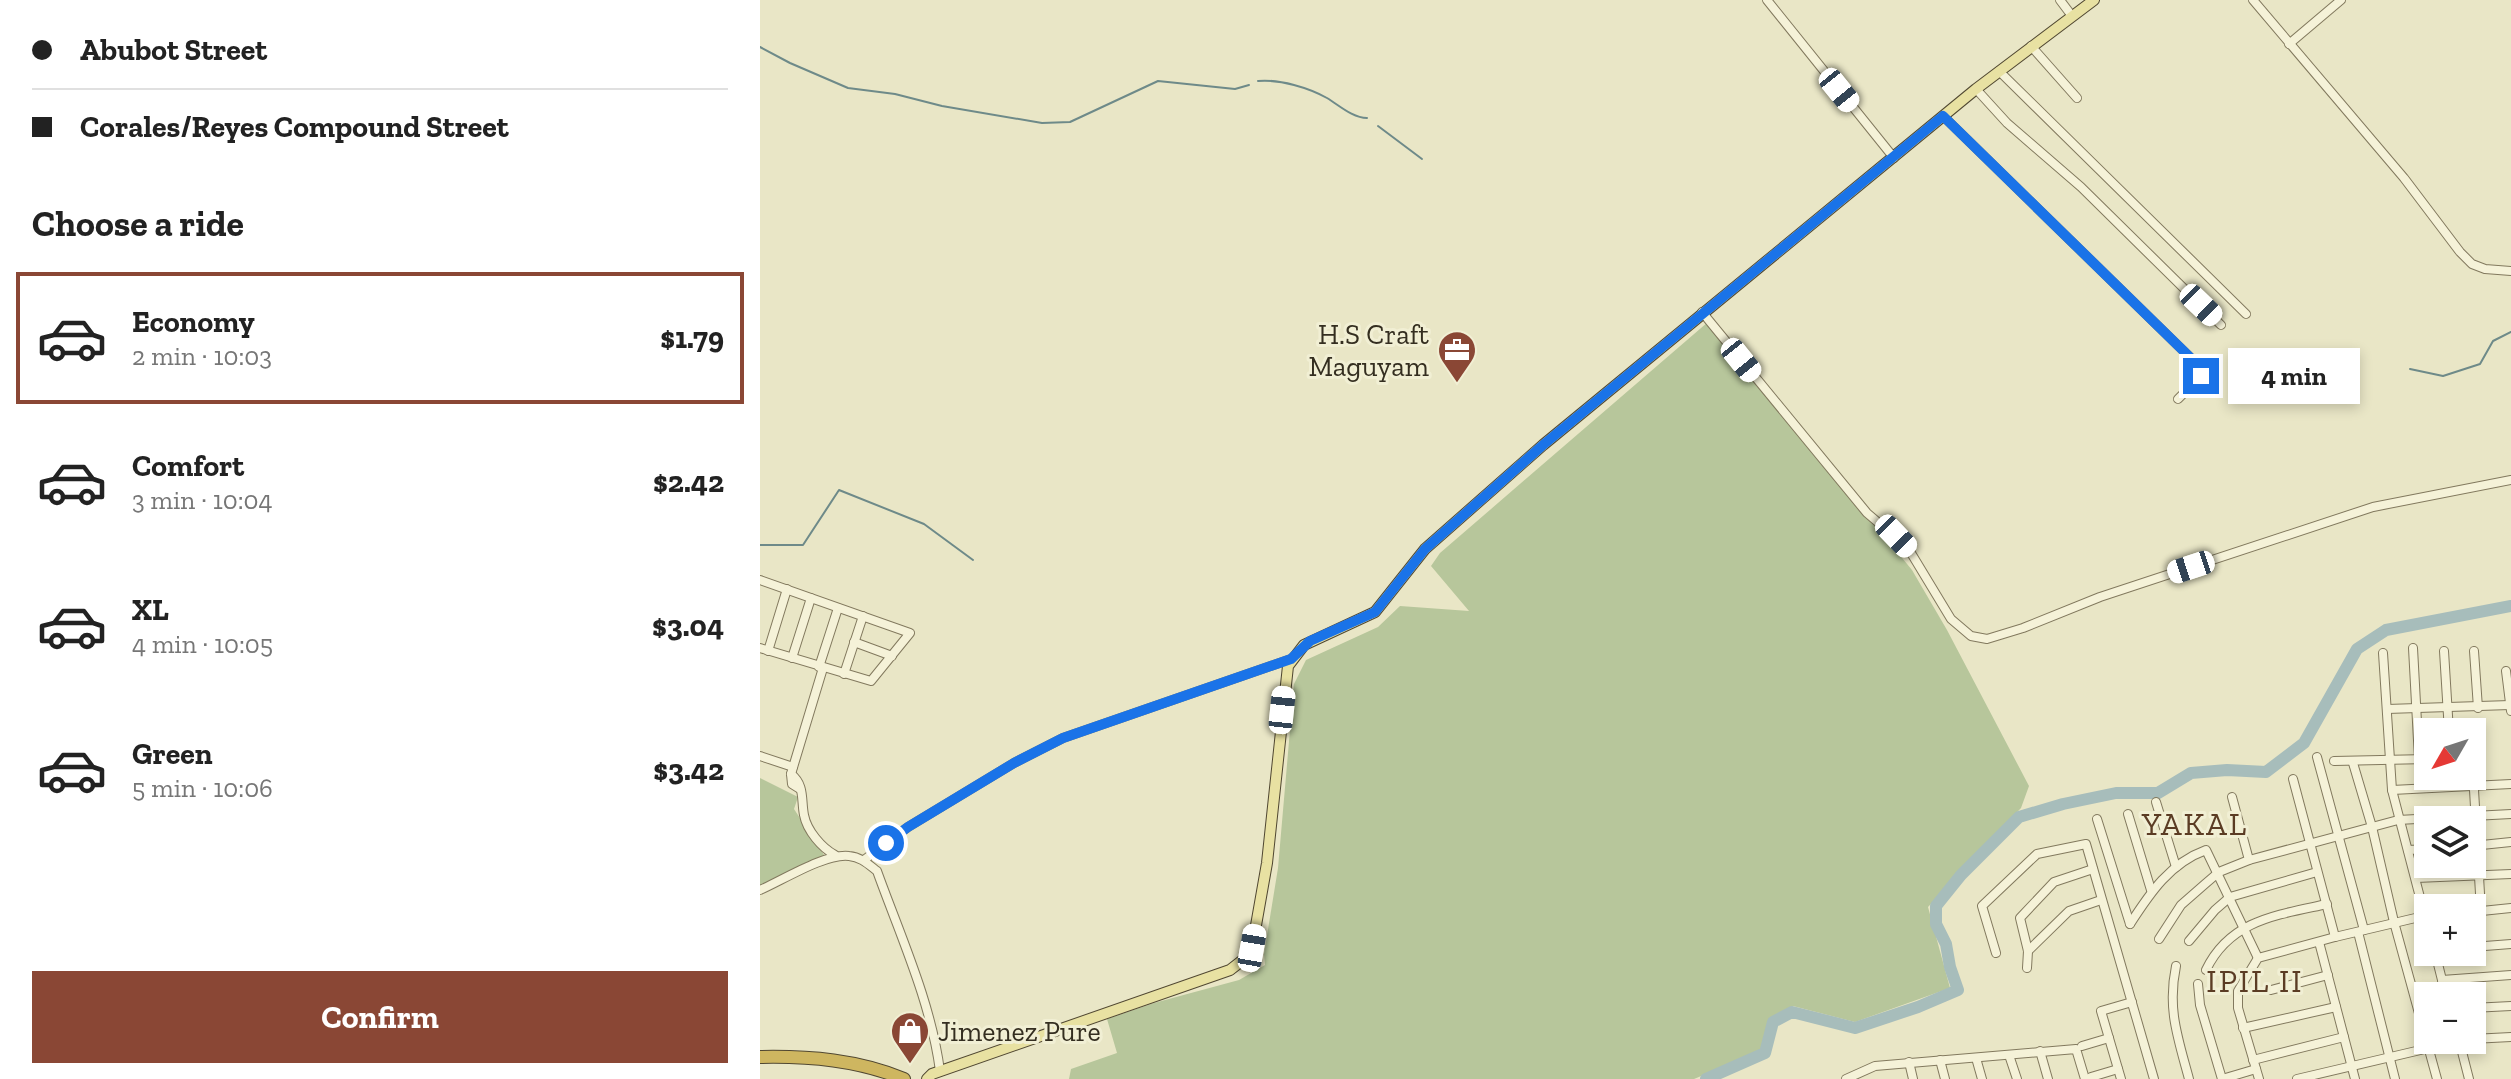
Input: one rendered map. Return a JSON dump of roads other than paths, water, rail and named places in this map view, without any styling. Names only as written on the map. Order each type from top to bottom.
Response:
[{"type":"highway","points":[[760,1057],[807,1056],[875,1069],[904,1079]]},
{"type":"main road","points":[[927,1079],[940,1071],[1230,970],[1248,956],[1265,876],[1286,674],[1291,659],[1310,641],[1375,612],[1425,549],[1543,445],[1976,89],[2094,0]]},
{"type":"street","points":[[1767,0],[1894,158]]},
{"type":"street","points":[[2060,0],[2072,16]]},
{"type":"street","points":[[2253,0],[2404,178],[2460,252],[2472,264],[2485,269],[2511,271]]},
{"type":"street","points":[[2289,44],[2341,0]]},
{"type":"street","points":[[2031,46],[2077,98]]},
{"type":"street","points":[[1999,71],[2246,314]]},
{"type":"street","points":[[1976,89],[2007,123],[2081,187],[2221,325]]},
{"type":"street","points":[[1943,116],[2201,368],[2201,376],[2178,399]]},
{"type":"street","points":[[1702,312],[1867,513],[1908,548],[1951,619],[1971,636],[1987,639],[2023,628],[2100,597],[2373,507],[2511,480]]},
{"type":"street","points":[[760,582],[787,589],[910,633],[871,681],[764,649],[787,589]]},
{"type":"street","points":[[792,658],[811,598]]},
{"type":"street","points":[[838,608],[792,771],[792,784],[804,795],[804,817],[826,850],[835,855],[864,860],[877,871],[937,1046],[940,1071]]},
{"type":"street","points":[[844,674],[863,616]]},
{"type":"street","points":[[854,642],[892,656]]},
{"type":"street","points":[[2413,648],[2418,718]]},
{"type":"street","points":[[2444,651],[2448,718]]},
{"type":"street","points":[[2474,651],[2478,708]]},
{"type":"street","points":[[2383,653],[2392,790],[2414,871]]},
{"type":"street","points":[[864,860],[908,827],[1014,763],[1063,738],[1291,659]]},
{"type":"street","points":[[2387,709],[2511,708],[2506,671]]},
{"type":"street","points":[[760,756],[792,771]]},
{"type":"street","points":[[2317,757],[2339,836],[2395,1079]]},
{"type":"street","points":[[2334,761],[2353,763],[2414,759]]},
{"type":"street","points":[[2353,763],[2414,996]]},
{"type":"street","points":[[2293,779],[2335,937]]},
{"type":"street","points":[[2486,785],[2511,784]]},
{"type":"street","points":[[2392,790],[2414,789]]},
{"type":"street","points":[[2232,797],[2249,860]]},
{"type":"street","points":[[2156,802],[2176,867]]},
{"type":"street","points":[[2128,814],[2151,890]]},
{"type":"street","points":[[2486,815],[2511,814]]},
{"type":"street","points":[[2097,819],[2130,924],[2151,890],[2190,856],[2206,850],[2258,958]]},
{"type":"street","points":[[2159,939],[2181,905],[2219,872],[2309,843],[2398,820],[2414,819]]},
{"type":"street","points":[[2486,845],[2511,842]]},
{"type":"street","points":[[1996,953],[1982,906],[2037,854],[2086,844],[2154,1079]]},
{"type":"street","points":[[2408,850],[2414,850]]},
{"type":"street","points":[[760,890],[835,855]]},
{"type":"street","points":[[2027,968],[2028,951],[2020,918],[2054,882],[2093,869]]},
{"type":"street","points":[[2189,941],[2230,897],[2317,872]]},
{"type":"street","points":[[2486,875],[2511,874]]},
{"type":"street","points":[[2416,878],[2420,894]]},
{"type":"street","points":[[2028,951],[2069,911],[2101,900]]},
{"type":"street","points":[[2206,970],[2214,954],[2243,927],[2327,904]]},
{"type":"street","points":[[2486,911],[2511,908]]},
{"type":"street","points":[[2259,1079],[2238,1008],[2238,991],[2258,958],[2414,918]]},
{"type":"street","points":[[2319,942],[2355,1079]]},
{"type":"street","points":[[2486,946],[2511,944]]},
{"type":"street","points":[[2176,966],[2172,985],[2172,1018],[2189,1079]]},
{"type":"street","points":[[2438,966],[2442,980],[2511,975]]},
{"type":"street","points":[[2271,990],[2328,975]]},
{"type":"street","points":[[2198,984],[2200,1005],[2222,1079],[2255,1064],[2344,1037]]},
{"type":"street","points":[[2121,1079],[2101,1011],[2132,1002]]},
{"type":"street","points":[[2486,1007],[2511,1006]]},
{"type":"street","points":[[2243,1028],[2336,1007]]},
{"type":"street","points":[[2486,1038],[2511,1037]]},
{"type":"street","points":[[1846,1079],[1875,1066],[2079,1047],[2109,1038]]},
{"type":"street","points":[[2079,1047],[2088,1078],[2118,1069]]},
{"type":"street","points":[[2297,1079],[2414,1050]]},
{"type":"street","points":[[2040,1051],[2048,1079]]},
{"type":"street","points":[[2430,1054],[2437,1079]]},
{"type":"street","points":[[2464,1054],[2469,1079]]},
{"type":"street","points":[[2009,1055],[2017,1079]]},
{"type":"street","points":[[1976,1058],[1982,1079]]},
{"type":"street","points":[[1940,1060],[1945,1079]]},
{"type":"street","points":[[1909,1062],[1913,1079]]},
{"type":"street","points":[[1875,1066],[1878,1079]]},
{"type":"waterway","points":[[760,47],[848,88],[895,94],[942,106],[1042,123],[1070,122],[1158,81],[1235,89],[1249,85]]},
{"type":"waterway","points":[[1258,81],[1276,81],[1303,88],[1327,98],[1352,114],[1367,118]]},
{"type":"waterway","points":[[1378,126],[1422,159]]},
{"type":"waterway","points":[[2410,369],[2443,376],[2480,364],[2493,341],[2511,332]]},
{"type":"waterway","points":[[760,545],[803,545],[839,490],[924,524],[973,560]]},
{"type":"waterway","points":[[1706,1079],[1765,1053],[1773,1022],[1792,1012],[1855,1028],[1958,990],[1946,944],[1936,924],[1936,906],[1961,875],[2019,817],[2116,793],[2158,793],[2191,773],[2227,770],[2266,772],[2304,743],[2357,649],[2386,630],[2511,606]]},
{"type":"place","name":"H.S Craft Maguyam","points":[[1457,384]]},
{"type":"place","name":"Jimenez Pure","points":[[910,1065]]},
{"type":"district","name":"YAKAL","points":[[2195,824]]},
{"type":"district","name":"IPIL II","points":[[2255,981]]}]
